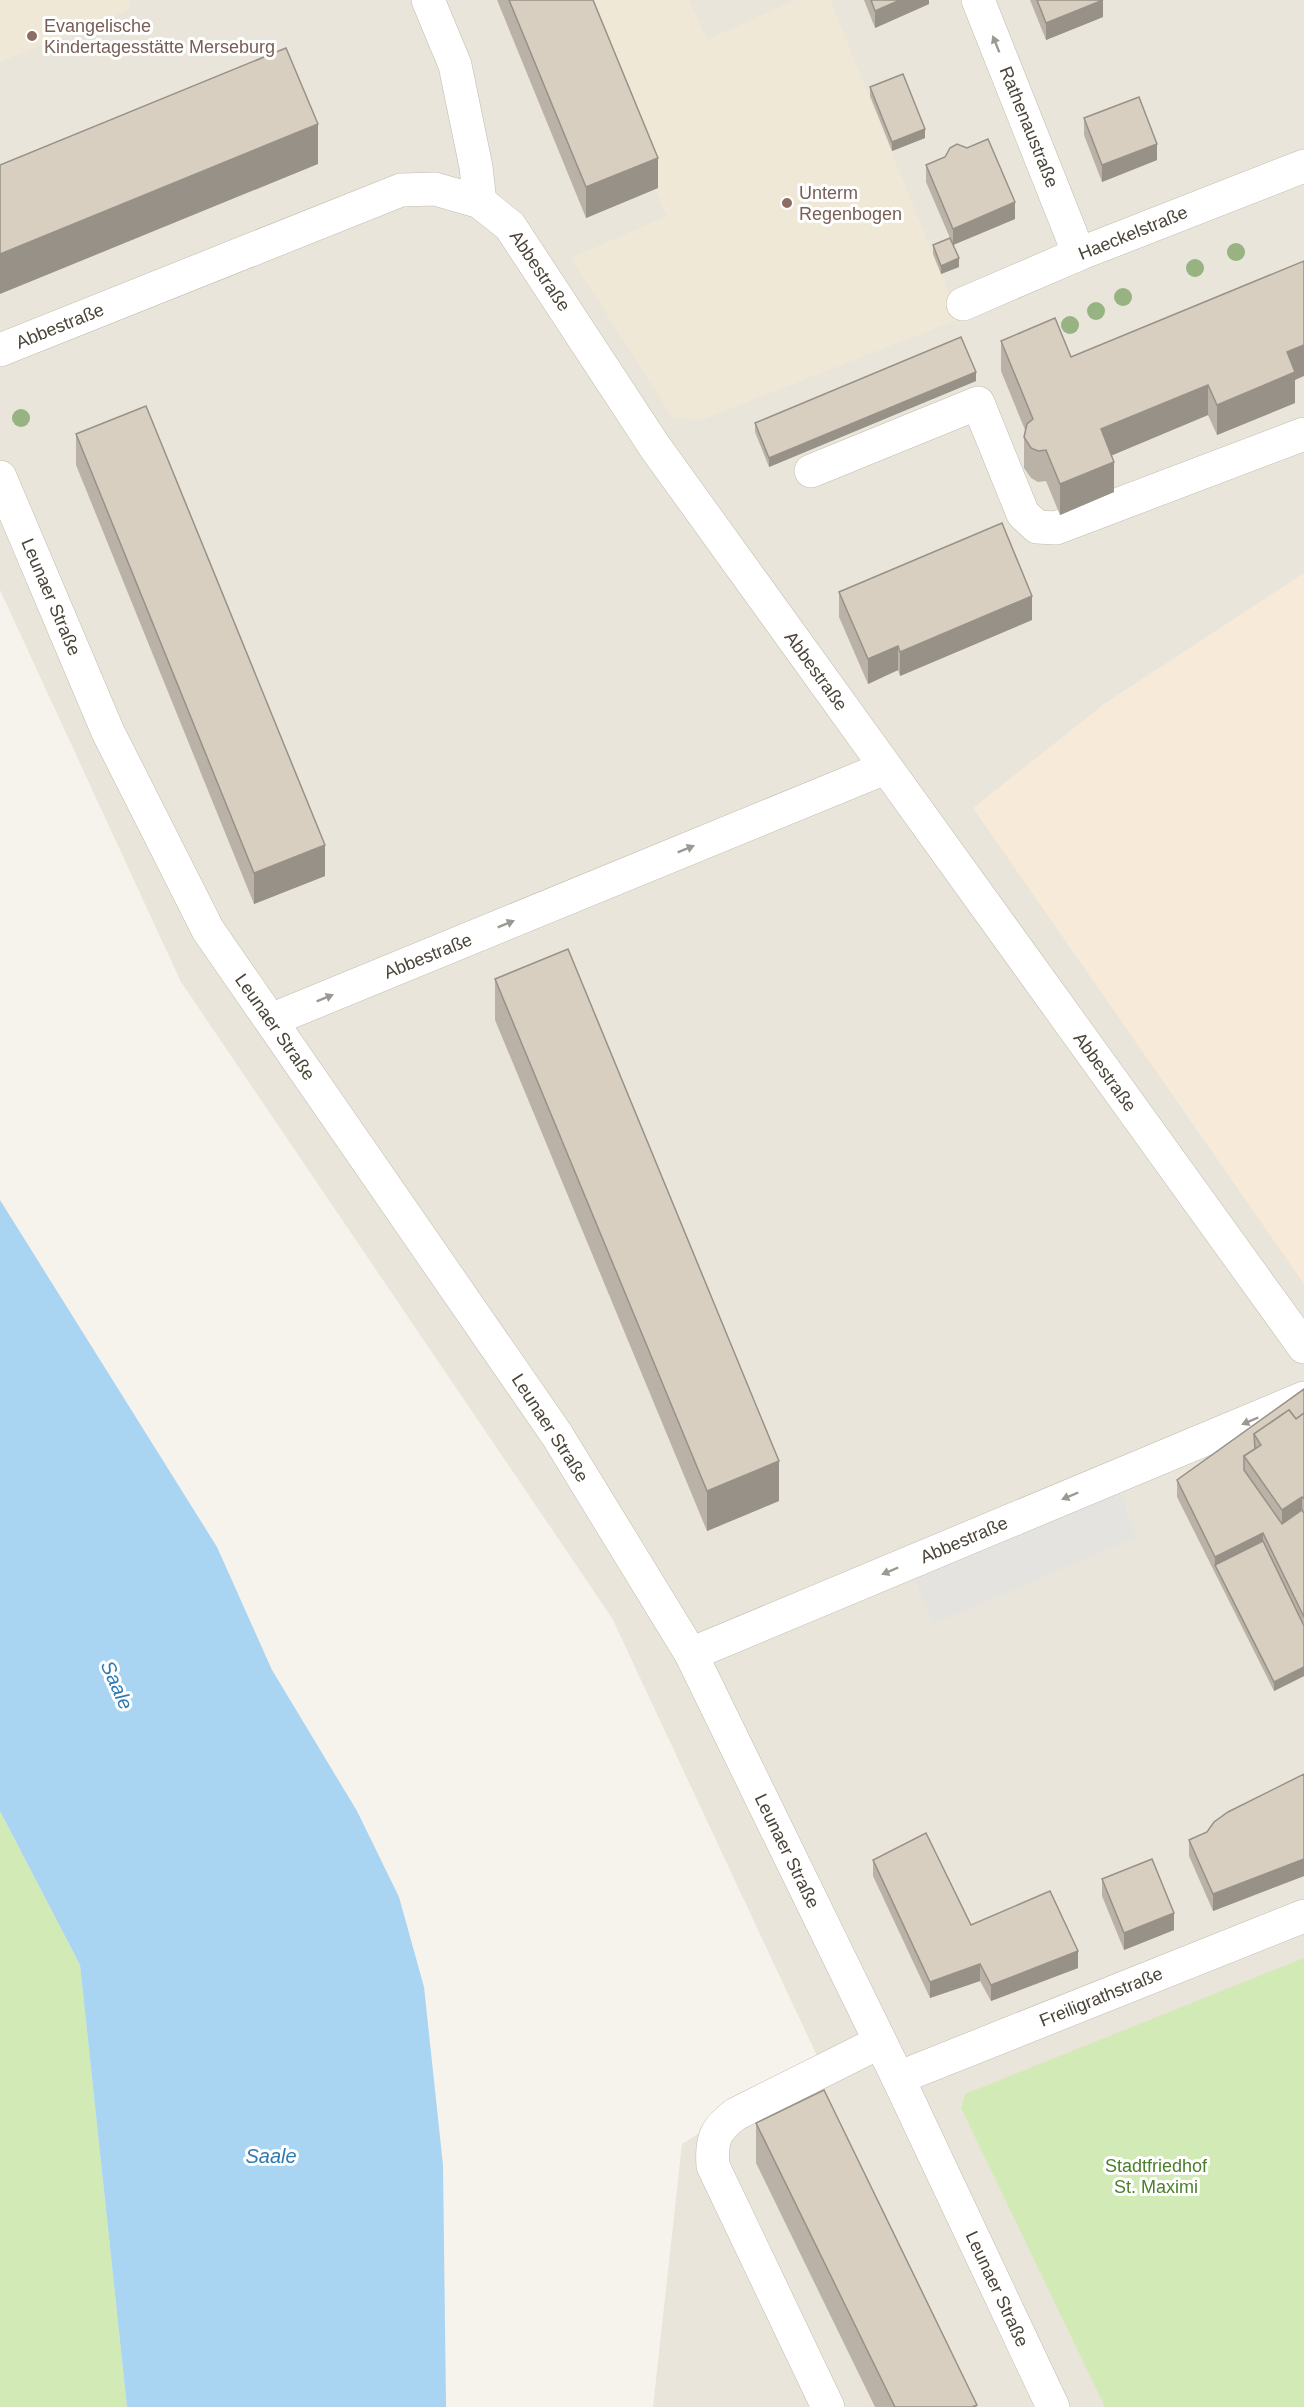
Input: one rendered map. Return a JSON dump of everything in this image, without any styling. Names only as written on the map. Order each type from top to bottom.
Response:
[{"type":"street","points":[[428,0],[455,65],[476,167],[480,202]]},
{"type":"street","name":"Rathenaustraße","points":[[978,0],[1079,254]]},
{"type":"street","name":"Haeckelstraße","points":[[963,304],[1079,254],[1304,166]]},
{"type":"street","name":"Abbestraße","points":[[0,350],[402,190],[435,189],[480,202],[510,226],[655,447],[1304,1347]]},
{"type":"street","points":[[811,471],[978,404],[1023,514],[1037,527],[1056,528],[1304,434]]},
{"type":"street","name":"Leunaer Straße","points":[[0,477],[108,732],[208,930],[557,1436],[691,1654],[898,2078],[1053,2407]]},
{"type":"street","name":"Abbestraße","points":[[271,1020],[885,768]]},
{"type":"street","name":"Abbestraße","points":[[691,1654],[1304,1398]]},
{"type":"street","name":"Freiligrathstraße","points":[[898,2078],[1304,1916]]},
{"type":"street","points":[[828,2407],[713,2166],[711,2150],[715,2136],[724,2123],[736,2114],[880,2042]]},
{"type":"shaded area","points":[[0,0],[1304,0],[1304,1971],[1124,2407],[653,2407],[682,2144],[818,2058],[612,1618],[181,982],[0,590]]},
{"type":"shaded area","name":"Evangelische Kindertagesstätte Merseburg","points":[[0,0],[131,0],[128,10],[0,62]]},
{"type":"shaded area","name":"Unterm Regenbogen","points":[[497,0],[689,0],[707,40],[795,0],[830,0],[959,319],[701,420],[672,417],[571,258],[667,216],[655,189],[586,218]]},
{"type":"shaded area","points":[[1304,573],[1304,1284],[973,808],[1104,704]]},
{"type":"shaded area","points":[[1119,1490],[1137,1537],[934,1624],[913,1576]]},
{"type":"green space","points":[[0,1811],[80,1965],[127,2407],[0,2407]]},
{"type":"green space","name":"Stadtfriedhof St. Maximi","points":[[1304,1958],[1304,2407],[1105,2407],[961,2108],[965,2094]]},
{"type":"water","name":"Saale","points":[[0,1200],[217,1547],[272,1670],[357,1811],[399,1897],[424,1987],[443,2165],[446,2407],[127,2407],[80,1965],[0,1811]]},
{"type":"building","points":[[509,0],[593,0],[658,158],[586,187]]},
{"type":"building","points":[[871,0],[900,0],[875,11]]},
{"type":"building","points":[[1037,0],[1103,0],[1046,23]]},
{"type":"building","points":[[286,48],[318,124],[0,254],[0,165]]},
{"type":"building","points":[[903,74],[925,129],[892,142],[870,87]]},
{"type":"building","points":[[1139,97],[1157,144],[1102,165],[1084,118]]},
{"type":"building","points":[[988,139],[1015,202],[953,229],[926,165],[945,157],[950,148],[957,144],[967,148]]},
{"type":"building","points":[[950,238],[959,258],[941,266],[933,245]]},
{"type":"building","points":[[1304,261],[1304,345],[1287,352],[1295,372],[1217,405],[1208,385],[1101,429],[1114,462],[1060,484],[1046,450],[1038,451],[1031,448],[1024,437],[1027,424],[1033,419],[1001,341],[1055,318],[1071,357]]},
{"type":"building","points":[[961,337],[976,372],[769,458],[755,423]]},
{"type":"building","points":[[146,406],[325,845],[254,873],[76,434]]},
{"type":"building","points":[[1002,523],[1032,596],[900,652],[898,646],[868,659],[839,592]]},
{"type":"building","points":[[568,949],[779,1461],[707,1491],[495,979]]},
{"type":"building","points":[[1304,1389],[1304,1413],[1296,1419],[1289,1410],[1254,1434],[1255,1449],[1244,1456],[1244,1470],[1282,1524],[1302,1510],[1304,1513],[1304,1617],[1263,1533],[1215,1557],[1177,1480]]},
{"type":"building","points":[[1289,1410],[1296,1419],[1304,1413],[1304,1499],[1302,1497],[1282,1510],[1244,1456],[1261,1445],[1254,1434]]},
{"type":"building","points":[[1263,1541],[1304,1626],[1304,1667],[1274,1682],[1215,1565]]},
{"type":"building","points":[[1304,1774],[1304,1859],[1213,1894],[1189,1840],[1207,1832],[1214,1822],[1228,1812]]},
{"type":"building","points":[[926,1833],[971,1925],[1050,1891],[1078,1951],[991,1985],[980,1964],[930,1982],[873,1860]]},
{"type":"building","points":[[1152,1859],[1174,1913],[1124,1933],[1102,1879]]},
{"type":"building","points":[[824,2090],[977,2405],[972,2407],[895,2407],[756,2123]]},
{"type":"place","name":"Evangelische Kindertagesstätte Merseburg","points":[[32,36]]},
{"type":"place","name":"Unterm Regenbogen","points":[[787,203]]}]
